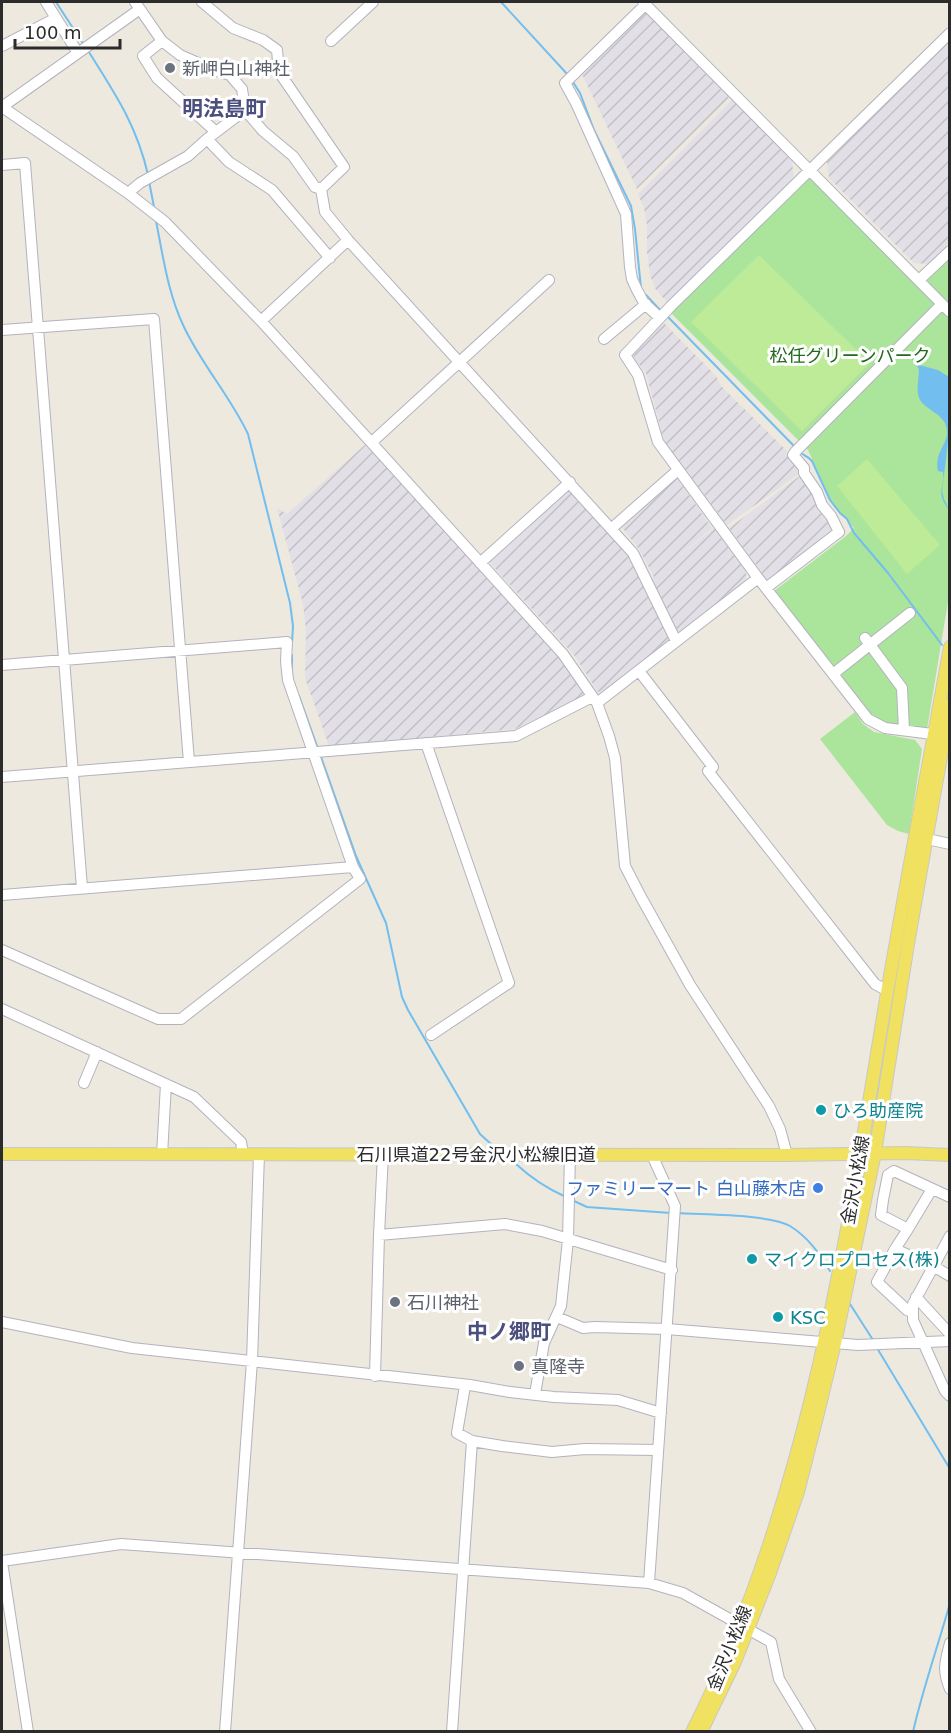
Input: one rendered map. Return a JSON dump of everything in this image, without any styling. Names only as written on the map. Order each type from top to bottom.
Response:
[{"type":"main road","name":"金沢小松線","points":[[692,1731],[770,1573],[798,1492],[830,1342],[875,1153],[927,839],[942,735],[950,647]]},
{"type":"main road","name":"金沢小松線","points":[[830,1342],[888,991],[950,705]]},
{"type":"main road","name":"石川県道22号金沢小松線旧道","points":[[2,1154],[787,1155],[875,1153],[950,1155]]},
{"type":"main road","name":"金沢小松線","points":[[701,1731],[744,1627]]},
{"type":"street","points":[[46,2],[56,18],[84,49]]},
{"type":"street","points":[[202,2],[233,28],[263,40],[278,50],[279,72],[344,167],[321,189]]},
{"type":"street","points":[[331,41],[373,2]]},
{"type":"street","points":[[663,314],[646,304],[632,279],[626,214],[566,83],[644,3],[946,308],[793,455],[804,468],[804,473],[839,532],[766,588]]},
{"type":"street","points":[[321,189],[315,187],[293,156],[263,131],[245,110],[242,89],[230,75],[180,55],[162,41],[138,5],[84,49],[2,107],[128,193],[165,222],[261,321],[563,654],[595,700],[615,758],[625,866],[690,985],[769,1106],[780,1128],[787,1155]]},
{"type":"street","points":[[2,46],[56,18]]},
{"type":"street","points":[[942,735],[885,728],[868,719],[758,578],[658,442],[638,375],[625,356],[663,314],[950,33]]},
{"type":"street","points":[[162,41],[142,56],[157,78],[212,136],[229,162],[272,190],[330,258]]},
{"type":"street","points":[[128,193],[149,177],[188,156],[245,110]]},
{"type":"street","points":[[2,165],[25,163],[82,888]]},
{"type":"street","points":[[321,189],[325,213],[348,240],[633,553],[676,640]]},
{"type":"street","points":[[261,321],[348,240]]},
{"type":"street","points":[[919,280],[950,251]]},
{"type":"street","points":[[372,442],[549,280]]},
{"type":"street","points":[[604,339],[646,304]]},
{"type":"street","points":[[2,330],[154,319],[189,762]]},
{"type":"street","points":[[612,528],[678,470]]},
{"type":"street","points":[[480,563],[570,482]]},
{"type":"street","points":[[2,777],[516,736],[595,700],[639,671],[758,578]]},
{"type":"street","points":[[833,674],[867,642],[910,613]]},
{"type":"street","points":[[2,665],[287,642],[288,680],[353,867],[360,879],[181,1019],[158,1019],[2,950]]},
{"type":"street","points":[[867,642],[902,688],[904,730]]},
{"type":"street","points":[[639,671],[713,767],[708,771],[875,984],[888,991]]},
{"type":"street","points":[[426,743],[509,983],[431,1035]]},
{"type":"street","points":[[927,839],[950,844]]},
{"type":"street","points":[[2,895],[353,867]]},
{"type":"street","points":[[2,1009],[194,1097],[241,1142],[243,1154]]},
{"type":"street","points":[[84,1083],[97,1052]]},
{"type":"street","points":[[162,1155],[166,1084]]},
{"type":"street","points":[[225,1731],[252,1361],[259,1154]]},
{"type":"street","points":[[375,1376],[383,1154]]},
{"type":"street","points":[[535,1394],[544,1343],[561,1306],[568,1240],[570,1154]]},
{"type":"street","points":[[649,1582],[675,1206],[652,1155]]},
{"type":"street","points":[[908,1229],[882,1215],[888,1175],[894,1171],[950,1197]]},
{"type":"street","points":[[912,1312],[877,1282],[932,1189]]},
{"type":"street","points":[[380,1235],[505,1224],[542,1231],[672,1270]]},
{"type":"street","points":[[950,1236],[916,1297],[912,1312],[912,1320],[945,1391],[950,1396]]},
{"type":"street","points":[[895,1249],[950,1276]]},
{"type":"street","points":[[916,1297],[950,1334]]},
{"type":"street","points":[[557,1317],[583,1328],[667,1329],[865,1345],[950,1341]]},
{"type":"street","points":[[2,1322],[132,1348],[535,1394],[618,1400],[661,1413]]},
{"type":"street","points":[[465,1386],[457,1433],[472,1441],[552,1452],[585,1449],[658,1449]]},
{"type":"street","points":[[452,1731],[472,1441]]},
{"type":"street","points":[[28,1731],[2,1561],[121,1544],[649,1582],[683,1593],[771,1642],[779,1679],[811,1731]]},
{"type":"street","points":[[950,1642],[944,1673],[950,1689]]},
{"type":"shaded area","points":[[644,10],[729,98],[637,189],[581,72]]},
{"type":"shaded area","points":[[949,39],[949,243],[928,264],[914,263],[829,178],[827,162]]},
{"type":"shaded area","points":[[732,100],[792,161],[794,181],[667,302],[656,290],[650,275],[647,225],[644,208],[638,194]]},
{"type":"shaded area","points":[[664,323],[716,376],[721,386],[787,451],[786,454],[800,473],[727,525],[664,441],[646,373],[634,358],[633,352]]},
{"type":"shaded area","points":[[366,444],[566,664],[585,696],[515,729],[329,746],[305,678],[306,631],[303,604],[277,508],[287,514]]},
{"type":"shaded area","points":[[675,475],[712,528],[666,567],[714,528],[746,571],[746,580],[678,633],[651,580],[654,577],[639,549],[621,526]]},
{"type":"shaded area","points":[[801,475],[816,502],[835,527],[833,534],[767,580],[729,528]]},
{"type":"shaded area","points":[[567,487],[631,556],[670,640],[604,691],[598,692],[574,655],[489,562]]},
{"type":"green space","name":"松任グリーンパーク","points":[[808,176],[949,318],[949,596],[927,729],[884,723],[866,710],[774,591],[854,528],[832,503],[808,450],[671,313]]},
{"type":"green space","points":[[759,255],[870,363],[802,431],[691,322]]},
{"type":"green space","name":"松任グリーンパーク","points":[[949,259],[949,303],[927,281]]},
{"type":"green space","points":[[867,459],[940,545],[907,574],[837,486]]},
{"type":"green space","points":[[855,712],[863,724],[874,732],[915,740],[922,749],[909,834],[887,825],[820,739]]},
{"type":"water","points":[[905,352],[919,365],[938,370],[949,377],[949,434],[942,491],[949,510],[942,499],[941,494],[943,472],[938,471],[937,464],[947,430],[943,420],[919,398],[919,369]]},
{"type":"waterway","points":[[56,2],[84,45]]},
{"type":"waterway","points":[[501,2],[568,75]]},
{"type":"waterway","points":[[87,49],[131,124],[148,175]]},
{"type":"waterway","points":[[573,82],[631,206],[641,288]]},
{"type":"waterway","points":[[149,181],[154,207]]},
{"type":"waterway","points":[[156,221],[178,314],[191,341],[248,434],[290,603],[293,626],[292,643]]},
{"type":"waterway","points":[[646,295],[660,310]]},
{"type":"waterway","points":[[667,316],[795,447]]},
{"type":"waterway","points":[[799,451],[812,461],[830,500],[847,519],[854,533],[888,573],[942,645]]},
{"type":"waterway","points":[[292,655],[292,670]]},
{"type":"waterway","points":[[299,696],[317,746]]},
{"type":"waterway","points":[[321,757],[356,856],[386,923],[402,997],[480,1134],[491,1144]]},
{"type":"waterway","points":[[516,1164],[540,1183],[566,1197]]},
{"type":"waterway","points":[[574,1201],[587,1207],[671,1213]]},
{"type":"waterway","points":[[677,1213],[752,1217],[780,1222],[790,1226],[808,1240],[830,1271]]},
{"type":"waterway","points":[[850,1304],[873,1340]]},
{"type":"waterway","points":[[877,1348],[950,1469]]},
{"type":"waterway","points":[[913,1732],[950,1603]]},
{"type":"place","name":"新岬白山神社","points":[[170,68]]},
{"type":"place","name":"ひろ助産院","points":[[821,1110]]},
{"type":"place","name":"ファミリーマート 白山藤木店","points":[[818,1188]]},
{"type":"place","name":"マイクロプロセス(株)","points":[[752,1259]]},
{"type":"place","name":"石川神社","points":[[395,1302]]},
{"type":"place","name":"KSC","points":[[778,1317]]},
{"type":"place","name":"真隆寺","points":[[519,1366]]},
{"type":"district","name":"明法島町","points":[[224,109]]},
{"type":"district","name":"中ノ郷町","points":[[509,1332]]}]
